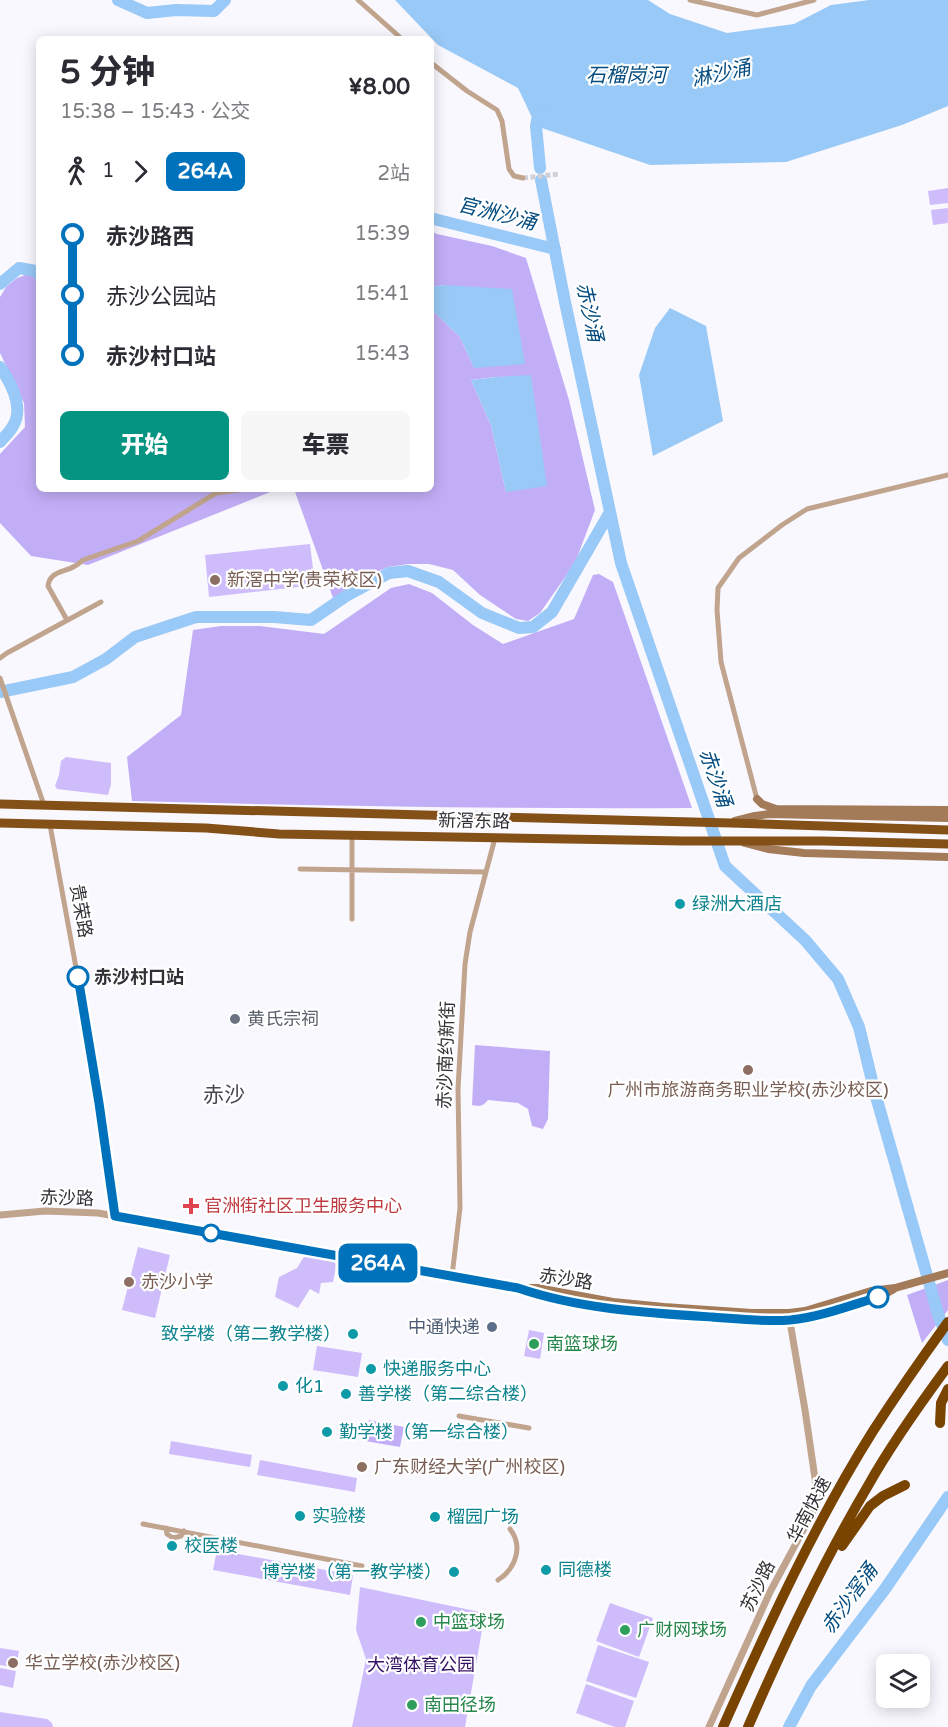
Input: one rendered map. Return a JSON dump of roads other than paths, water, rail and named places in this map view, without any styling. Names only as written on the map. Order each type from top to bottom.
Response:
[{"type":"highway","name":"新滘东路","points":[[0,804],[948,830]]},
{"type":"highway","name":"新滘东路","points":[[0,823],[206,828],[279,834],[948,843]]},
{"type":"highway","name":"华南快速","points":[[723,1727],[761,1641],[849,1473],[886,1411],[948,1322]]},
{"type":"highway","points":[[748,1727],[813,1589],[868,1484],[911,1416],[946,1368]]},
{"type":"highway","points":[[940,1423],[941,1403],[948,1389]]},
{"type":"highway","points":[[813,1589],[870,1506],[883,1496],[905,1485]]},
{"type":"main road","points":[[757,799],[762,804],[776,809],[948,810]]},
{"type":"main road","points":[[755,816],[758,806],[757,799]]},
{"type":"main road","points":[[731,823],[755,816],[787,814],[948,818]]},
{"type":"main road","points":[[738,841],[768,849],[788,851],[948,857]]},
{"type":"main road","name":"赤沙路","points":[[518,1288],[537,1288],[613,1302],[789,1317],[871,1291],[895,1288],[948,1274]]},
{"type":"street","points":[[358,0],[398,36]]},
{"type":"street","points":[[690,0],[757,15],[814,0]]},
{"type":"street","points":[[434,65],[466,91],[500,113],[509,169],[514,176],[523,178]]},
{"type":"street","points":[[757,799],[721,662],[717,610],[718,588],[739,558],[807,509],[948,475]]},
{"type":"street","points":[[67,620],[48,586],[53,575],[77,566],[83,560],[138,541],[216,493],[224,492]]},
{"type":"street","points":[[0,658],[3,654],[102,602]]},
{"type":"street","points":[[0,678],[44,805]]},
{"type":"street","name":"贵荣路","points":[[50,825],[91,1050],[115,1216]]},
{"type":"street","points":[[352,835],[352,919]]},
{"type":"street","name":"赤沙南约新街","points":[[453,1276],[460,1208],[458,1089],[465,964],[470,932],[495,838]]},
{"type":"street","points":[[300,868],[486,872]]},
{"type":"street","name":"赤沙路","points":[[0,1215],[64,1211],[115,1216],[518,1288]]},
{"type":"street","name":"苏沙路","points":[[709,1727],[770,1592],[818,1499],[789,1317]]},
{"type":"street","points":[[459,1416],[530,1428]]},
{"type":"street","points":[[143,1524],[362,1566]]},
{"type":"street","points":[[498,1580],[511,1570],[516,1556],[515,1537],[510,1529]]},
{"type":"water","name":"石榴岗河","points":[[395,0],[648,0],[670,14],[727,33],[794,24],[831,5],[869,0],[948,0],[948,106],[902,125],[786,162],[650,165],[536,126],[518,88],[438,45],[434,41],[434,36],[429,36]]},
{"type":"water","points":[[444,285],[512,289],[525,364],[474,368],[460,337],[434,312],[434,287]]},
{"type":"water","points":[[670,308],[706,326],[723,421],[653,456],[639,375],[655,328]]},
{"type":"water","points":[[531,375],[547,486],[506,492],[491,425],[471,380]]},
{"type":"waterway","points":[[118,0],[147,13],[176,10],[214,11],[225,0]]},
{"type":"waterway","name":"赤沙涌","points":[[539,109],[536,126],[540,168]]},
{"type":"waterway","name":"赤沙涌","points":[[541,180],[621,563],[725,866],[805,940],[838,979],[859,1027],[875,1093],[938,1314],[948,1340]]},
{"type":"waterway","name":"官洲沙涌","points":[[434,219],[555,249]]},
{"type":"waterway","name":"官洲沙涌","points":[[0,284],[19,268],[36,271]]},
{"type":"waterway","name":"官洲沙涌","points":[[0,367],[12,388],[17,404],[13,426],[0,442]]},
{"type":"waterway","points":[[0,692],[73,677],[106,659],[135,637],[196,617],[274,617],[311,620],[346,596],[389,573],[408,571],[439,582],[482,613],[519,628],[533,627],[552,612],[610,512]]},
{"type":"waterway","name":"赤沙滘涌","points":[[789,1727],[811,1686],[885,1589],[948,1497]]},
{"type":"tunnel","points":[[523,178],[559,174]]},
{"type":"place","name":"新滘中学(贵荣校区)","points":[[215,580]]},
{"type":"place","name":"绿洲大酒店","points":[[680,904]]},
{"type":"place","name":"赤沙村口站","points":[[78,977]]},
{"type":"place","name":"黄氏宗祠","points":[[235,1019]]},
{"type":"place","name":"广州市旅游商务职业学校(赤沙校区)","points":[[748,1070]]},
{"type":"place","name":"官洲街社区卫生服务中心","points":[[191,1206]]},
{"type":"place","name":"赤沙小学","points":[[129,1282]]},
{"type":"place","name":"中通快递","points":[[492,1327]]},
{"type":"place","name":"致学楼（第二教学楼）","points":[[353,1334]]},
{"type":"place","name":"南篮球场","points":[[534,1344]]},
{"type":"place","name":"快递服务中心","points":[[371,1369]]},
{"type":"place","name":"化1","points":[[283,1386]]},
{"type":"place","name":"善学楼（第二综合楼）","points":[[346,1394]]},
{"type":"place","name":"勤学楼（第一综合楼）","points":[[327,1432]]},
{"type":"place","name":"广东财经大学(广州校区)","points":[[362,1467]]},
{"type":"place","name":"实验楼","points":[[300,1516]]},
{"type":"place","name":"榴园广场","points":[[435,1517]]},
{"type":"place","name":"校医楼","points":[[172,1546]]},
{"type":"place","name":"同德楼","points":[[546,1570]]},
{"type":"place","name":"博学楼（第一教学楼）","points":[[454,1572]]},
{"type":"place","name":"中篮球场","points":[[421,1622]]},
{"type":"place","name":"广财网球场","points":[[625,1630]]},
{"type":"place","name":"华立学校(赤沙校区)","points":[[13,1663]]},
{"type":"place","name":"南田径场","points":[[412,1705]]},
{"type":"district","name":"赤沙","points":[[224,1095]]},
{"type":"water label","name":"淋沙涌","points":[[721,74]]},
{"type":"park label","name":"大湾体育公园","points":[[421,1665]]}]
